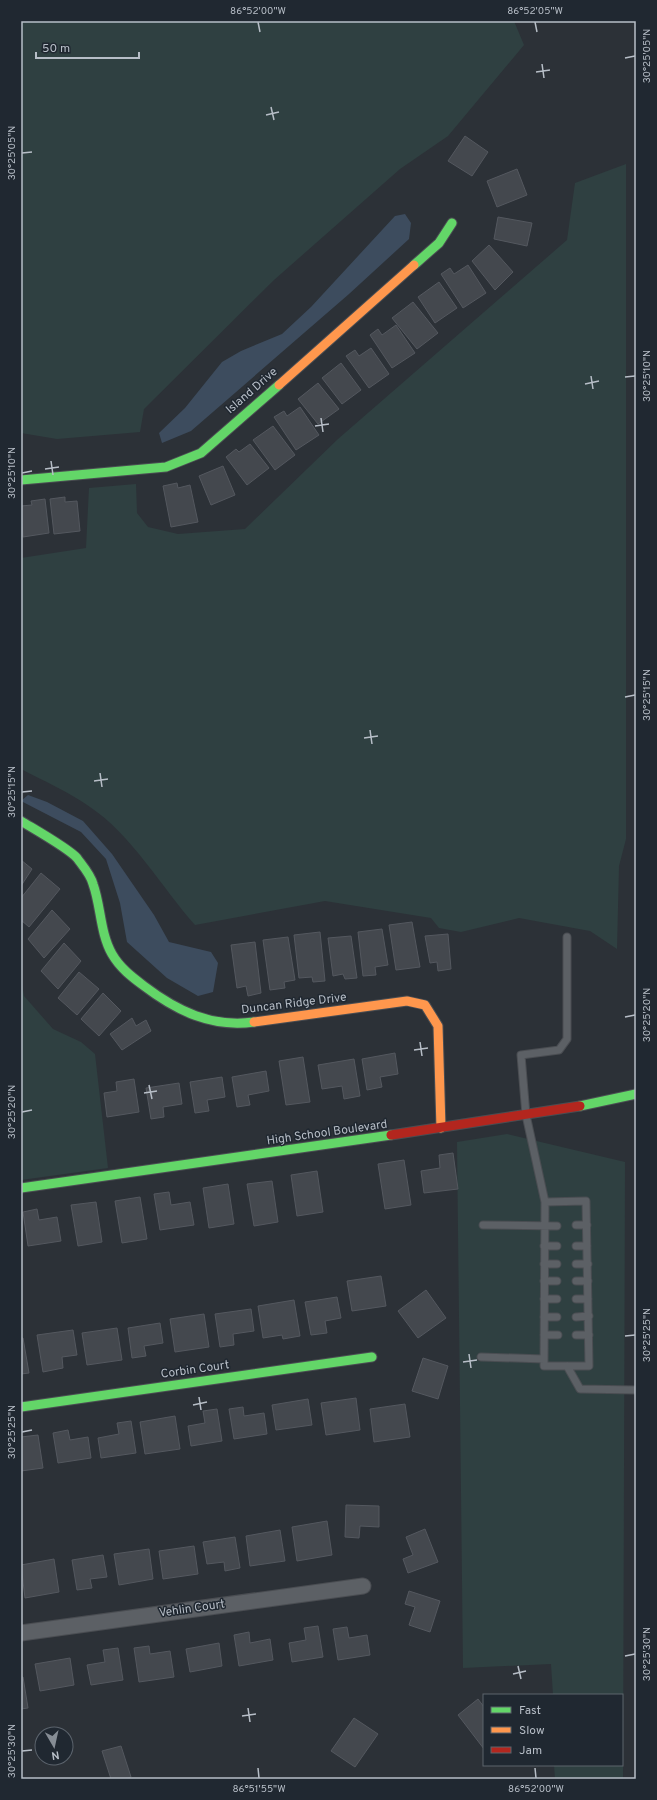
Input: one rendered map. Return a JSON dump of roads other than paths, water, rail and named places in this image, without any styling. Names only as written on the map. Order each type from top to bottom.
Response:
[{"type":"street","name":"Island Drive","points":[[21,480],[166,467],[201,452],[439,243],[452,223]]},
{"type":"street","name":"Duncan Ridge Drive","points":[[21,821],[76,857],[93,882],[106,938],[112,954],[126,973],[165,1002],[190,1014],[214,1022],[242,1024],[407,1001],[425,1005],[438,1026],[441,1128]]},
{"type":"street","name":"High School Boulevard","points":[[21,1188],[441,1128],[608,1101],[636,1094]]},
{"type":"street","name":"Corbin Court","points":[[21,1406],[372,1357]]},
{"type":"street","name":"Vehlin Court","points":[[21,1633],[363,1586]]},
{"type":"lane","points":[[545,1202],[586,1201],[589,1366],[544,1366],[545,1202],[526,1114],[521,1055],[559,1050],[567,1040],[567,937]]},
{"type":"lane","points":[[483,1225],[557,1226]]},
{"type":"lane","points":[[576,1225],[587,1226]]},
{"type":"lane","points":[[544,1246],[557,1246]]},
{"type":"lane","points":[[576,1246],[587,1246]]},
{"type":"lane","points":[[544,1264],[557,1264]]},
{"type":"lane","points":[[576,1264],[588,1264]]},
{"type":"lane","points":[[544,1281],[557,1281]]},
{"type":"lane","points":[[576,1282],[588,1282]]},
{"type":"lane","points":[[544,1299],[557,1299]]},
{"type":"lane","points":[[576,1299],[588,1299]]},
{"type":"lane","points":[[576,1317],[589,1316]]},
{"type":"lane","points":[[544,1317],[557,1317]]},
{"type":"lane","points":[[544,1335],[558,1335]]},
{"type":"lane","points":[[576,1335],[589,1335]]},
{"type":"lane","points":[[480,1357],[544,1359]]},
{"type":"lane","points":[[567,1366],[580,1389],[636,1390]]},
{"type":"water","points":[[405,214],[411,223],[409,239],[349,294],[191,431],[162,443],[159,433],[185,408],[222,362],[241,351],[282,334],[311,307],[395,216]]},
{"type":"water","points":[[28,795],[47,802],[83,821],[112,854],[154,915],[169,942],[211,952],[218,963],[213,992],[198,996],[167,978],[127,942],[120,903],[106,859],[81,832],[21,801]]}]
